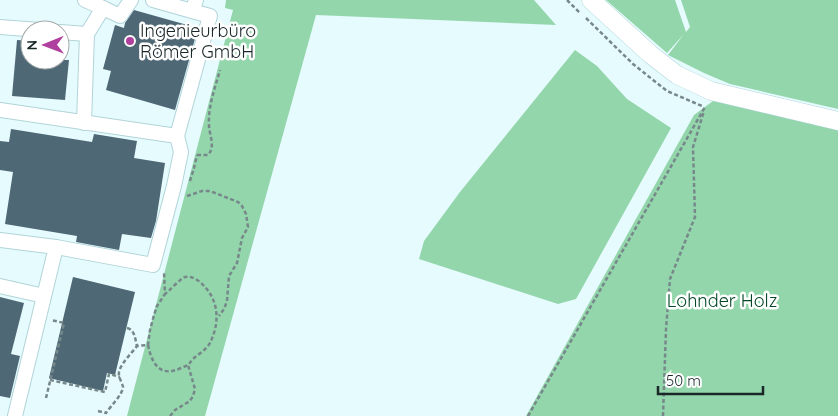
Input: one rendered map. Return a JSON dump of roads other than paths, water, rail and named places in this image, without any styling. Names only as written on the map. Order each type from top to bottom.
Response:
[{"type":"main road","points":[[591,0],[650,54],[678,75],[711,91],[838,121]]},
{"type":"lane","points":[[86,0],[120,16],[131,0]]},
{"type":"lane","points":[[0,240],[56,247],[153,265],[181,152],[177,136],[210,16],[194,6],[152,0]]},
{"type":"lane","points":[[84,123],[88,34],[103,8]]},
{"type":"lane","points":[[0,27],[20,28]]},
{"type":"lane","points":[[70,33],[88,34]]},
{"type":"lane","points":[[0,110],[177,136]]},
{"type":"lane","points":[[15,416],[56,247]]},
{"type":"lane","points":[[0,286],[44,296]]},
{"type":"place","name":"Ingenieurbüro Römer GmbH","points":[[130,41]]},
{"type":"park label","name":"Lohnder Holz","points":[[722,301]]}]
